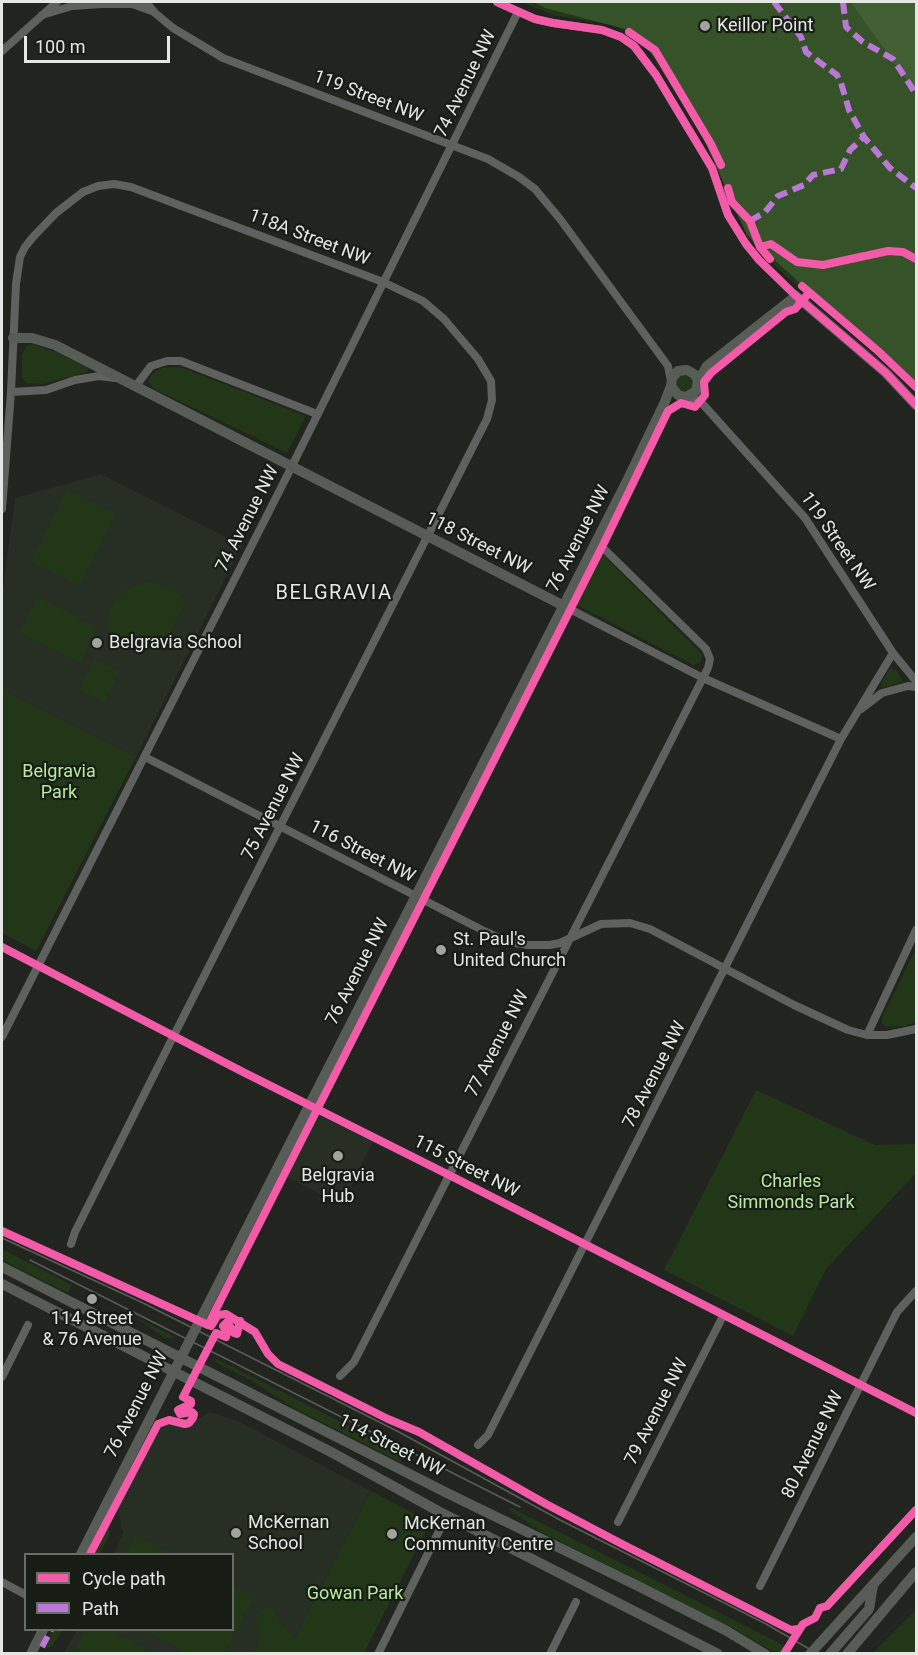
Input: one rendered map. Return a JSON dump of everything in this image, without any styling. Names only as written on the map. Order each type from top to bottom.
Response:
[{"type":"street","points":[[2,51],[57,2]]},
{"type":"street","name":"119 Street NW","points":[[146,2],[155,13],[188,38],[223,58],[452,145],[505,168],[535,189],[561,219],[668,366],[671,384]]},
{"type":"street","points":[[497,2],[518,12],[553,23],[602,30],[621,37],[634,46],[656,75],[712,168],[728,215],[746,244],[796,296],[886,373],[916,405]]},
{"type":"street","name":"119 Street NW","points":[[42,15],[72,6],[113,3],[136,5],[155,13]]},
{"type":"street","name":"74 Avenue NW","points":[[2,1038],[518,12]]},
{"type":"street","name":"118A Street NW","points":[[13,338],[18,267],[25,247],[56,213],[83,192],[98,186],[114,184],[131,187],[383,282],[423,301],[435,310],[478,359],[491,381]]},
{"type":"street","points":[[664,404],[694,393],[707,366],[796,296]]},
{"type":"street","points":[[2,509],[13,338]]},
{"type":"street","name":"118 Street NW","points":[[13,338],[32,338],[55,345],[703,678],[841,739]]},
{"type":"street","points":[[135,387],[151,366],[167,361],[181,362],[317,414]]},
{"type":"street","points":[[668,366],[694,374],[700,401],[674,392],[671,384]]},
{"type":"street","points":[[684,370],[707,366]]},
{"type":"street","name":"76 Avenue NW","points":[[82,1553],[308,1104],[564,606],[664,404],[674,374],[684,370]]},
{"type":"street","name":"118 Street NW","points":[[11,392],[46,390],[75,380],[99,376],[121,379]]},
{"type":"street","name":"75 Avenue NW","points":[[71,1245],[75,1232],[173,1036],[487,419],[492,400],[491,381]]},
{"type":"street","name":"119 Street NW","points":[[700,401],[805,518],[893,653],[916,681]]},
{"type":"street","name":"77 Avenue NW","points":[[340,1376],[354,1362],[703,678],[710,659],[706,649],[596,541]]},
{"type":"street","name":"78 Avenue NW","points":[[478,1445],[488,1436],[853,716],[893,653]]},
{"type":"street","name":"78 Avenue NW","points":[[853,716],[882,693],[908,686],[916,687]]},
{"type":"street","name":"116 Street NW","points":[[145,757],[486,933],[508,942],[539,945],[560,943],[601,924],[630,923],[650,929],[828,1022],[867,1035]]},
{"type":"street","points":[[916,930],[867,1035],[887,1035],[916,1029]]},
{"type":"street","name":"115 Street NW","points":[[2,947],[916,1413]]},
{"type":"street","name":"114 Street NW","points":[[2,1267],[447,1493],[646,1590],[765,1653]]},
{"type":"street","name":"114 Street NW","points":[[2,1284],[718,1653]]},
{"type":"street","name":"80 Avenue NW","points":[[760,1586],[897,1312],[916,1291]]},
{"type":"street","name":"79 Avenue NW","points":[[618,1522],[723,1316]]},
{"type":"street","points":[[2,1377],[28,1325]]},
{"type":"street","points":[[820,1608],[827,1606],[916,1510]]},
{"type":"street","points":[[378,1653],[447,1515]]},
{"type":"street","points":[[810,1653],[916,1537]]},
{"type":"street","points":[[847,1653],[916,1572]]},
{"type":"street","points":[[2,1582],[24,1594]]},
{"type":"street","points":[[830,1653],[867,1612],[870,1607],[873,1585]]},
{"type":"street","points":[[550,1653],[576,1602]]},
{"type":"street","points":[[31,1653],[42,1631]]},
{"type":"shaded area","points":[[534,2],[850,2],[916,94],[916,382],[747,235],[701,133],[666,72],[647,48],[625,29],[545,8]]},
{"type":"shaded area","points":[[850,2],[916,2],[916,94]]},
{"type":"shaded area","name":"Belgravia School","points":[[101,474],[242,545],[136,757],[2,690],[2,595],[15,498]]},
{"type":"shaded area","points":[[314,1116],[319,1116],[373,1142],[340,1204],[285,1176]]},
{"type":"shaded area","name":"McKernan School","points":[[209,1412],[236,1420],[371,1491],[287,1653],[63,1654],[76,1631],[234,1631],[234,1553],[114,1553],[123,1533],[118,1511],[119,1502],[157,1428],[171,1423],[182,1425],[193,1423]]},
{"type":"green space","points":[[520,2],[586,2],[621,9],[916,360],[916,393],[891,368],[777,268],[753,243],[729,202],[715,157],[643,43],[612,25],[553,15]]},
{"type":"green space","points":[[32,344],[54,351],[88,368],[87,372],[43,384],[26,383],[22,378],[22,355],[26,346]]},
{"type":"green space","points":[[162,368],[183,368],[306,416],[287,453],[154,389],[148,381],[153,373]]},
{"type":"green space","points":[[684,375],[692,383],[684,391],[676,383]]},
{"type":"green space","points":[[67,490],[115,514],[79,585],[31,561]]},
{"type":"green space","points":[[600,554],[701,653],[700,663],[693,665],[575,604]]},
{"type":"green space","points":[[148,582],[169,587],[186,601],[161,649],[152,652],[106,629],[108,613],[115,599],[127,589]]},
{"type":"green space","points":[[38,597],[98,628],[80,663],[20,633]]},
{"type":"green space","points":[[95,659],[120,671],[104,702],[79,690]]},
{"type":"green space","points":[[890,668],[897,671],[903,681],[882,688],[880,684]]},
{"type":"green space","name":"Belgravia Park","points":[[2,690],[136,757],[36,951],[2,933]]},
{"type":"green space","points":[[916,948],[916,1022],[905,1026],[886,1027],[882,1024],[882,1018]]},
{"type":"green space","name":"Charles Simmonds Park","points":[[756,1090],[875,1145],[916,1144],[916,1173],[826,1269],[793,1336],[664,1270]]},
{"type":"green space","points":[[2,1249],[72,1285],[68,1293],[2,1260]]},
{"type":"green space","points":[[135,1317],[175,1337],[165,1338]]},
{"type":"green space","points":[[216,1359],[404,1454],[400,1462],[296,1409],[250,1380],[215,1362]]},
{"type":"green space","name":"Gowan Park","points":[[371,1491],[424,1519],[428,1527],[364,1653],[254,1653],[260,1637],[256,1618],[261,1610],[272,1607],[275,1615],[294,1639]]},
{"type":"green space","points":[[510,1507],[785,1646],[781,1653],[773,1651],[729,1626],[543,1533],[509,1510]]},
{"type":"green space","points":[[109,1522],[110,1534],[100,1553],[94,1553]]},
{"type":"green space","points":[[135,1536],[169,1553],[126,1553]]},
{"type":"green space","points":[[234,1587],[253,1597],[224,1653],[188,1653],[144,1631],[234,1631]]},
{"type":"green space","points":[[916,1610],[916,1653],[873,1653]]},
{"type":"green space","points":[[54,1631],[61,1631],[53,1645],[44,1650]]},
{"type":"green space","points":[[85,1631],[111,1631],[151,1651],[150,1654],[74,1653]]},
{"type":"tram line","points":[[2,1238],[141,1302],[397,1431],[560,1520],[766,1624],[818,1654]]},
{"type":"tram line","points":[[30,1260],[520,1507]]},
{"type":"marked path","points":[[774,2],[801,37],[806,52],[837,75],[849,110],[864,137]]},
{"type":"marked path","points":[[843,2],[846,27],[863,42],[893,59],[916,94]]},
{"type":"marked path","points":[[750,221],[765,212],[778,196],[804,185],[813,175],[841,169],[850,150],[864,137],[890,168],[916,188]]},
{"type":"marked path","points":[[42,1647],[50,1631]]},
{"type":"cycle path","points":[[497,2],[535,19],[602,30],[621,37],[634,46],[656,75],[712,168],[728,215],[746,244],[796,296],[886,373],[916,405]]},
{"type":"cycle path","points":[[629,32],[655,50],[721,165]]},
{"type":"cycle path","points":[[728,188],[732,202],[750,221],[760,247],[770,259]]},
{"type":"cycle path","points":[[760,247],[771,244],[797,262],[823,265],[888,251],[903,252],[916,259]]},
{"type":"cycle path","points":[[802,286],[916,387]]},
{"type":"cycle path","points":[[208,1325],[604,543],[668,411],[681,403],[695,407],[705,395],[704,382],[711,373],[786,312],[795,309],[809,293]]},
{"type":"cycle path","points":[[2,947],[243,1072],[916,1413]]},
{"type":"cycle path","points":[[2,1231],[208,1325]]},
{"type":"cycle path","points":[[211,1326],[218,1315],[226,1314],[255,1332],[268,1354],[278,1364],[419,1432],[620,1543],[791,1630],[798,1629]]},
{"type":"cycle path","points":[[91,1553],[158,1424],[169,1420],[185,1424],[193,1418],[192,1412],[180,1414],[178,1410],[191,1404],[191,1401],[183,1397],[216,1333],[226,1337],[227,1332],[223,1326],[227,1322],[237,1334],[240,1321]]},
{"type":"cycle path","points":[[784,1654],[803,1624],[815,1618],[820,1608],[827,1606],[916,1510]]},
{"type":"place","name":"Keillor Point","points":[[705,26]]},
{"type":"place","name":"Belgravia School","points":[[97,643]]},
{"type":"place","name":"St. Paul's United Church","points":[[441,950]]},
{"type":"place","name":"Belgravia Hub","points":[[338,1156]]},
{"type":"place","name":"114 Street & 76 Avenue","points":[[92,1299]]},
{"type":"place","name":"McKernan School","points":[[236,1533]]},
{"type":"place","name":"McKernan Community Centre","points":[[392,1534]]},
{"type":"district","name":"BELGRAVIA","points":[[334,594]]}]
